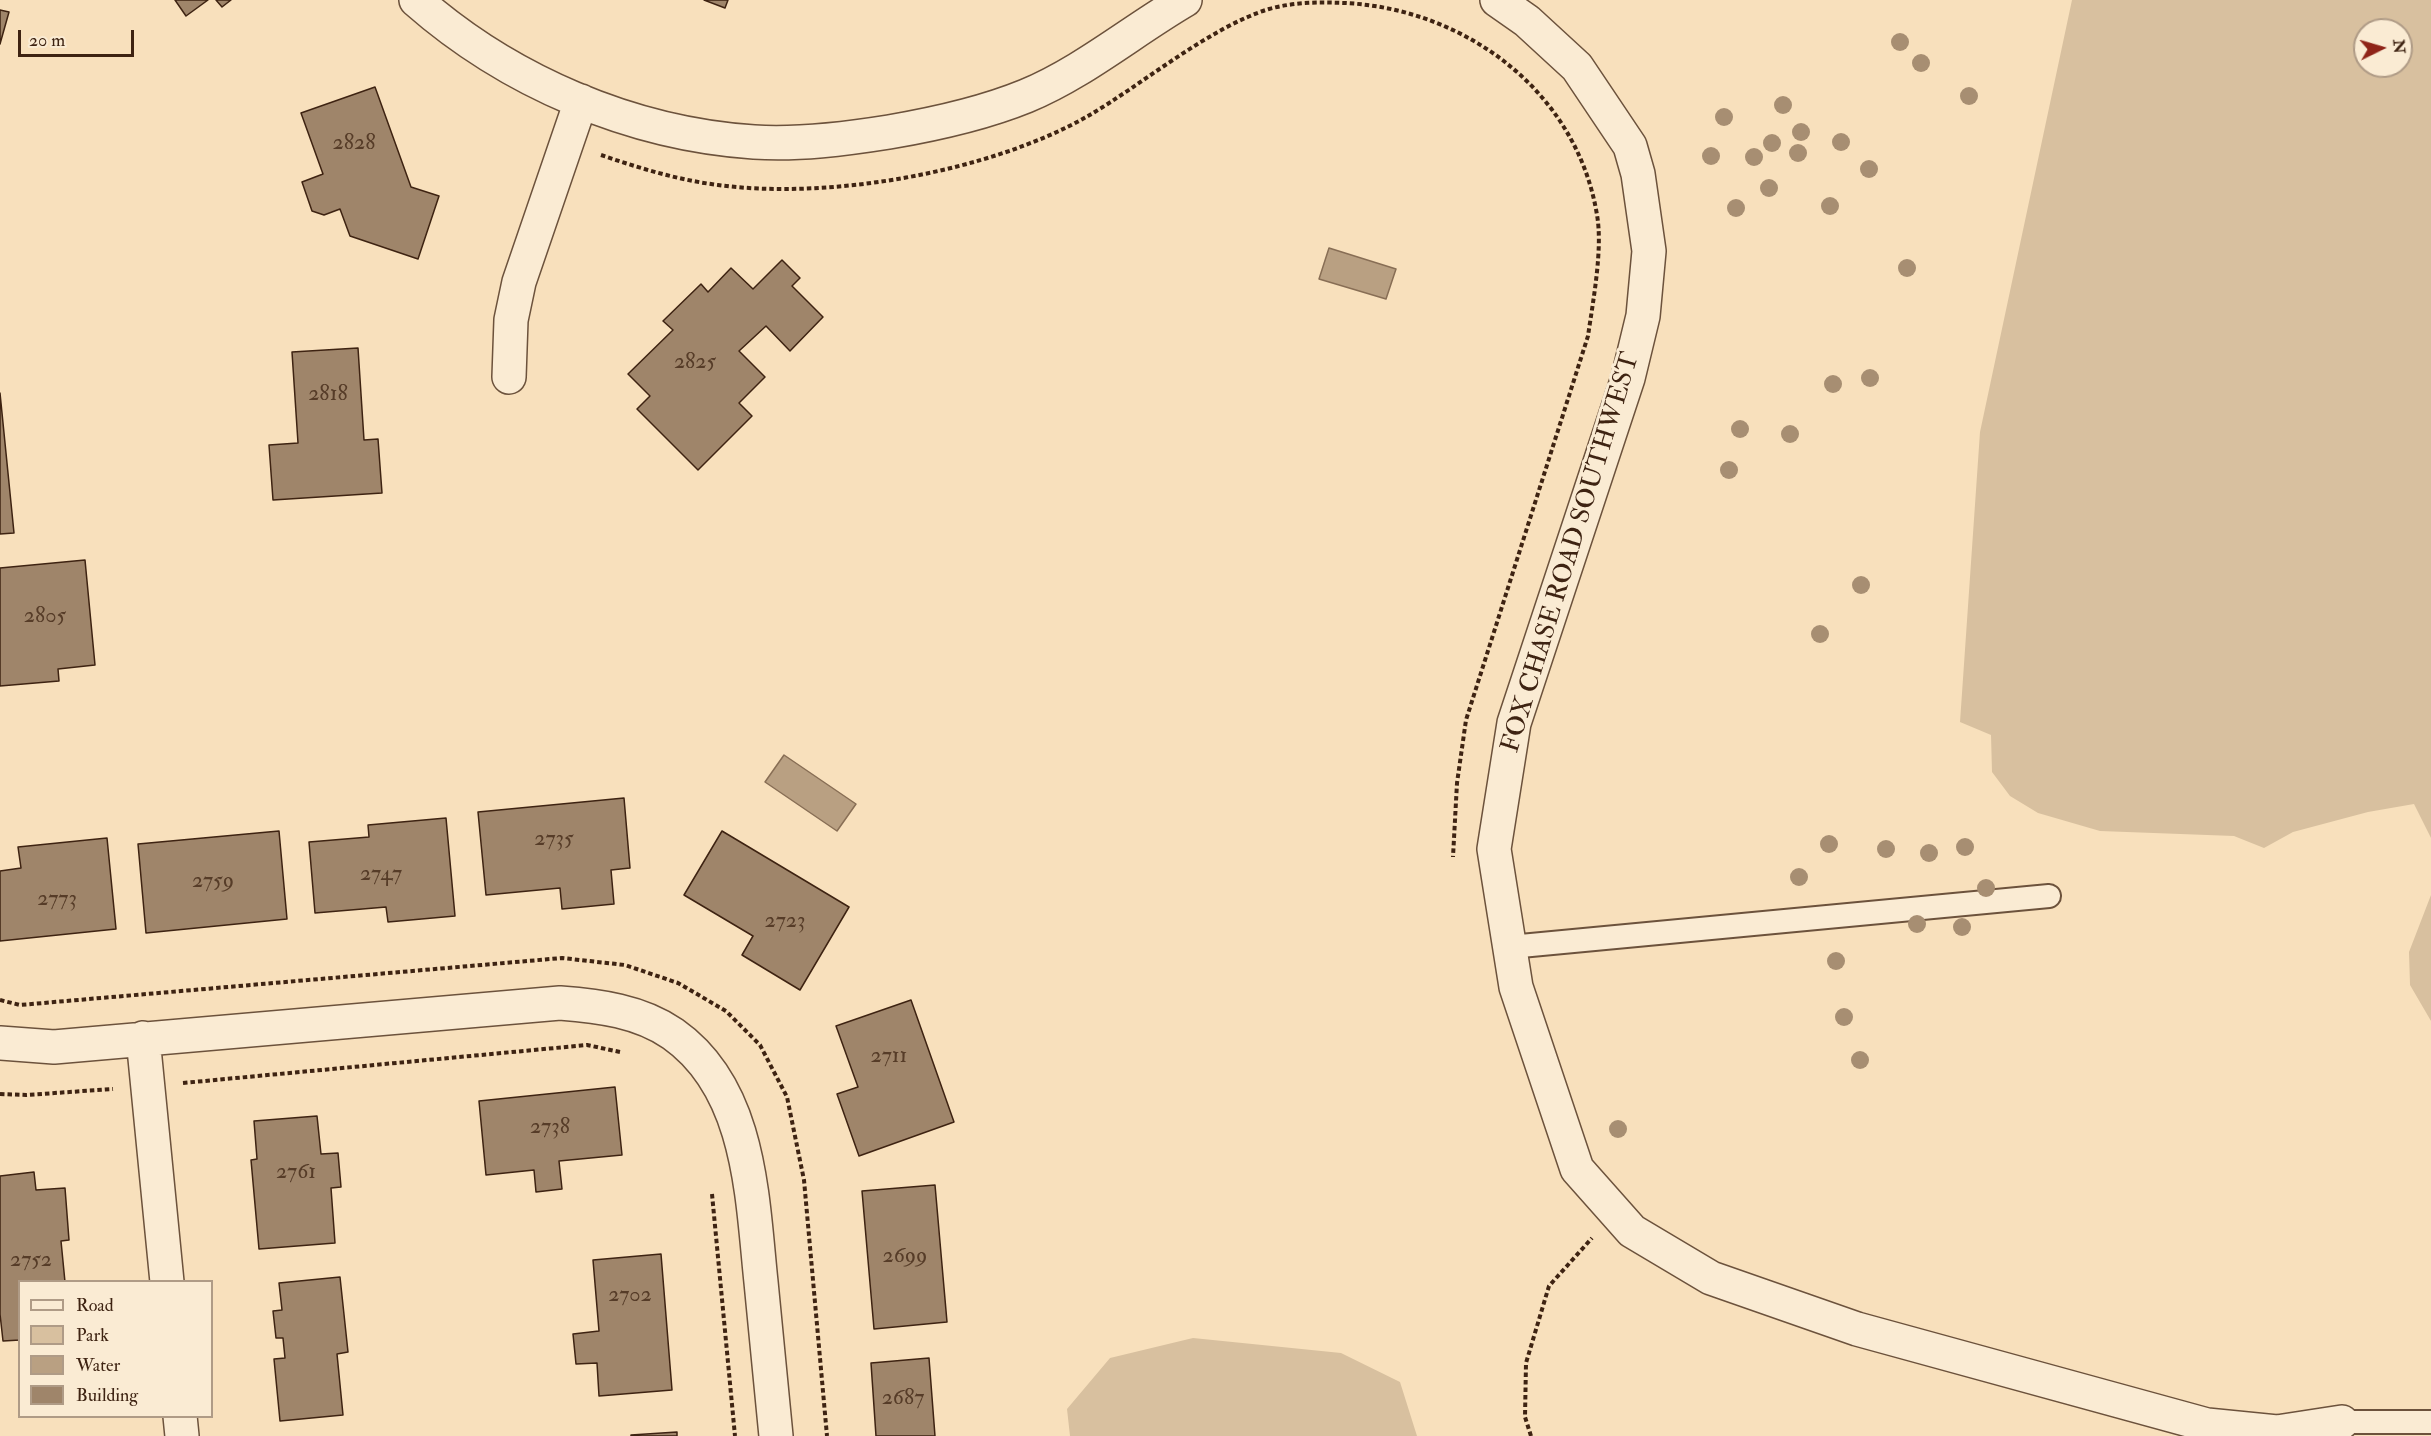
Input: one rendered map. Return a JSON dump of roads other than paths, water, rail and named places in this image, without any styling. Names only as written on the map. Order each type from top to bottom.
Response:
[{"type":"street","points":[[416,0],[490,57],[523,76],[581,100],[677,130],[735,140],[795,142],[912,128],[961,118],[1028,96],[1085,64],[1185,0]]},
{"type":"street","name":"FOX CHASE ROAD SOUTHWEST","points":[[1497,0],[1527,21],[1577,67],[1630,146],[1638,174],[1649,251],[1643,316],[1628,378],[1514,723],[1494,849],[1516,987],[1577,1169],[1632,1231],[1711,1278],[1857,1329],[2208,1425],[2277,1432],[2342,1422]]},
{"type":"street","points":[[509,377],[511,320],[519,282],[581,100]]},
{"type":"street","points":[[0,1043],[54,1047],[560,1003],[620,1011],[642,1017],[673,1034],[714,1077],[732,1111],[741,1138],[751,1184],[776,1436]]},
{"type":"street","points":[[143,1038],[167,1280]]},
{"type":"street","points":[[180,1418],[182,1436]]},
{"type":"lane","points":[[1510,947],[2049,896]]},
{"type":"lane","name":"FOX CHASE ROAD SOUTHWEST","points":[[2342,1422],[2431,1422]]},
{"type":"water","points":[[1329,248],[1396,269],[1386,299],[1319,279]]},
{"type":"water","points":[[784,755],[856,804],[837,831],[765,782]]}]
